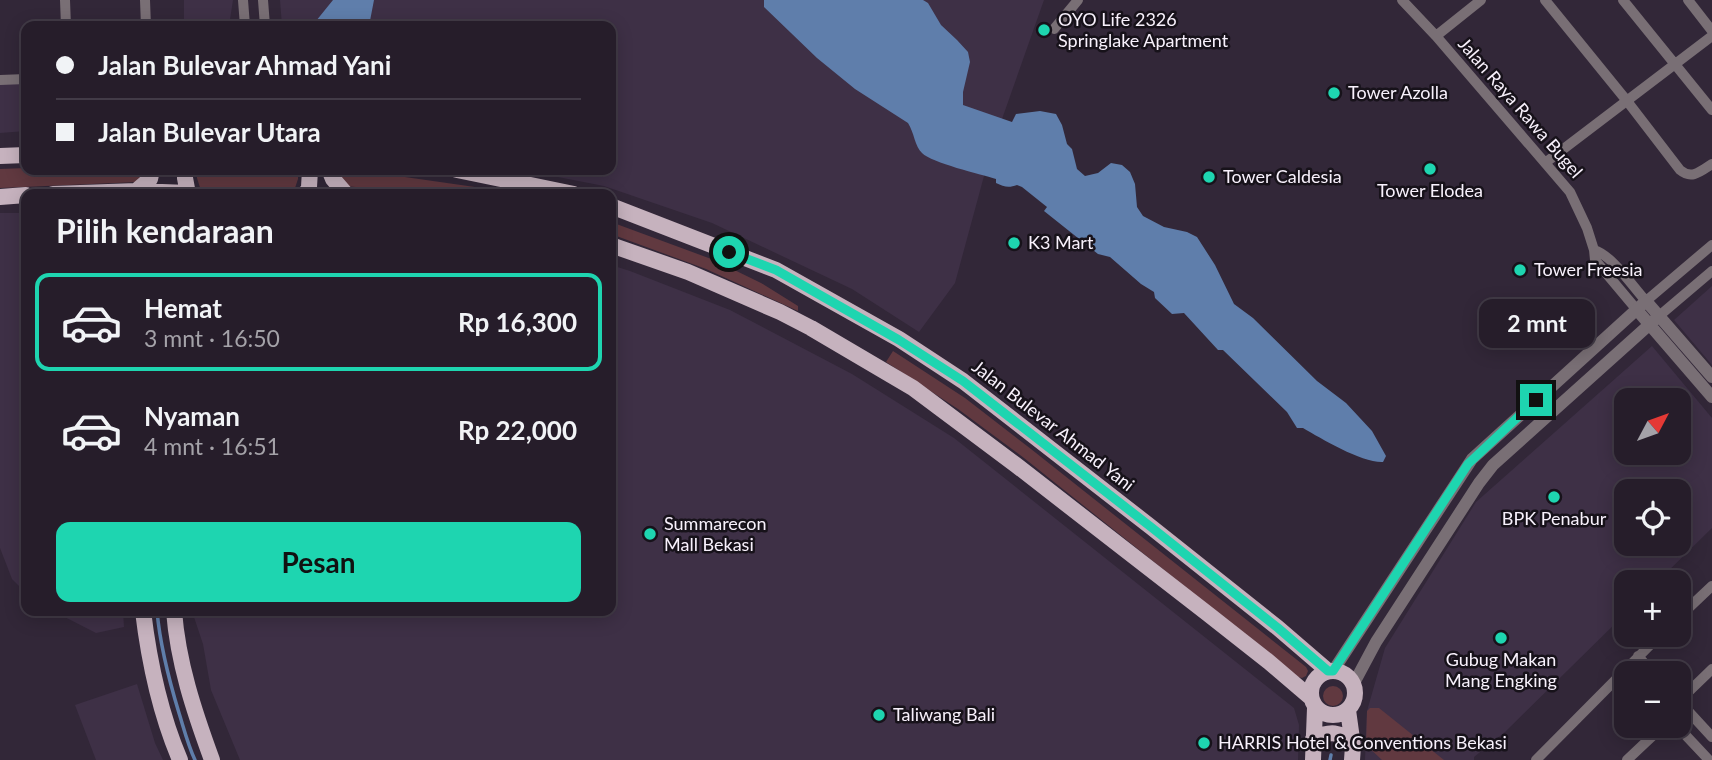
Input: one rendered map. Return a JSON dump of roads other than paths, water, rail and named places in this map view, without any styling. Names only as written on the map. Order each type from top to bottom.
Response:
[{"type":"main road","points":[[0,156],[21,155]]},
{"type":"main road","points":[[138,189],[151,175]]},
{"type":"main road","points":[[331,175],[342,189]]},
{"type":"main road","points":[[482,175],[550,189]]},
{"type":"main road","points":[[0,197],[21,195]]},
{"type":"main road","name":"Jalan Bulevar Ahmad Yani","points":[[616,208],[776,270],[891,335],[963,381],[1181,550],[1330,671]]},
{"type":"main road","points":[[616,247],[688,272],[780,312],[913,388],[1269,662],[1313,703],[1325,715],[1341,715],[1355,699],[1353,685],[1348,677],[1330,671],[1314,680],[1310,691],[1313,703],[1312,760]]},
{"type":"main road","points":[[144,616],[155,680],[180,760]]},
{"type":"main road","points":[[175,616],[191,702],[212,760]]},
{"type":"main road","points":[[1348,710],[1352,753]]},
{"type":"main road","points":[[1313,739],[1323,734],[1336,733],[1343,736],[1352,753]]},
{"type":"street","points":[[65,0],[66,21]]},
{"type":"street","points":[[145,0],[146,21]]},
{"type":"street","points":[[243,0],[245,21]]},
{"type":"street","points":[[263,0],[265,21]]},
{"type":"street","points":[[1054,29],[1078,0]]},
{"type":"street","points":[[1436,36],[1481,0]]},
{"type":"street","points":[[1545,0],[1683,173],[1695,175],[1712,164]]},
{"type":"street","points":[[1623,0],[1712,110]]},
{"type":"street","points":[[1688,0],[1712,31]]},
{"type":"street","name":"Jalan Raya Rawa Bugel","points":[[1405,1],[1574,199],[1594,250],[1595,260],[1655,321]]},
{"type":"street","points":[[1545,163],[1712,36]]},
{"type":"street","points":[[0,80],[21,79]]},
{"type":"street","points":[[1330,671],[1472,459],[1712,245]]},
{"type":"street","points":[[1353,685],[1376,642],[1493,465],[1712,271]]},
{"type":"street","points":[[1655,321],[1712,377]]},
{"type":"street","points":[[1655,321],[1712,397]]},
{"type":"street","points":[[1691,606],[1712,586]]},
{"type":"street","points":[[1635,661],[1647,647]]},
{"type":"street","points":[[1638,656],[1642,661]]},
{"type":"street","points":[[1691,689],[1712,668]]},
{"type":"street","points":[[1536,760],[1614,685]]},
{"type":"street","points":[[1691,714],[1712,737]]},
{"type":"street","points":[[1627,760],[1650,738]]},
{"type":"street","points":[[1688,738],[1709,760]]},
{"type":"water","points":[[333,0],[374,0],[370,21],[316,21]]},
{"type":"water","points":[[764,0],[923,0],[928,3],[941,25],[968,52],[970,62],[963,105],[1012,122],[1016,114],[1040,111],[1056,114],[1067,144],[1072,149],[1077,169],[1085,176],[1098,173],[1111,163],[1122,165],[1130,172],[1135,184],[1137,207],[1143,216],[1164,227],[1197,237],[1215,265],[1234,304],[1253,318],[1317,381],[1346,403],[1372,431],[1386,456],[1383,462],[1353,455],[1303,428],[1297,428],[1287,412],[1223,350],[1218,350],[1184,313],[1172,314],[1155,298],[1154,292],[1110,257],[1098,254],[1044,211],[1047,207],[1022,187],[1002,185],[996,183],[996,179],[927,157],[918,147],[908,123],[855,89],[817,58],[764,7]]},
{"type":"waterway","points":[[158,616],[168,675],[195,760]]},
{"type":"waterway","points":[[1330,760],[1331,755]]},
{"type":"place","name":"OYO Life 2326 Springlake Apartment","points":[[1044,30]]},
{"type":"place","name":"Tower Azolla","points":[[1334,93]]},
{"type":"place","name":"Tower Elodea","points":[[1430,169]]},
{"type":"place","name":"Tower Caldesia","points":[[1209,177]]},
{"type":"place","name":"K3 Mart","points":[[1014,243]]},
{"type":"place","name":"Tower Freesia","points":[[1520,270]]},
{"type":"place","name":"BPK Penabur","points":[[1554,497]]},
{"type":"place","name":"Summarecon Mall Bekasi","points":[[650,534]]},
{"type":"place","name":"Gubug Makan Mang Engking","points":[[1501,638]]},
{"type":"place","name":"Taliwang Bali","points":[[879,715]]},
{"type":"place","name":"HARRIS Hotel & Conventions Bekasi","points":[[1204,743]]}]
